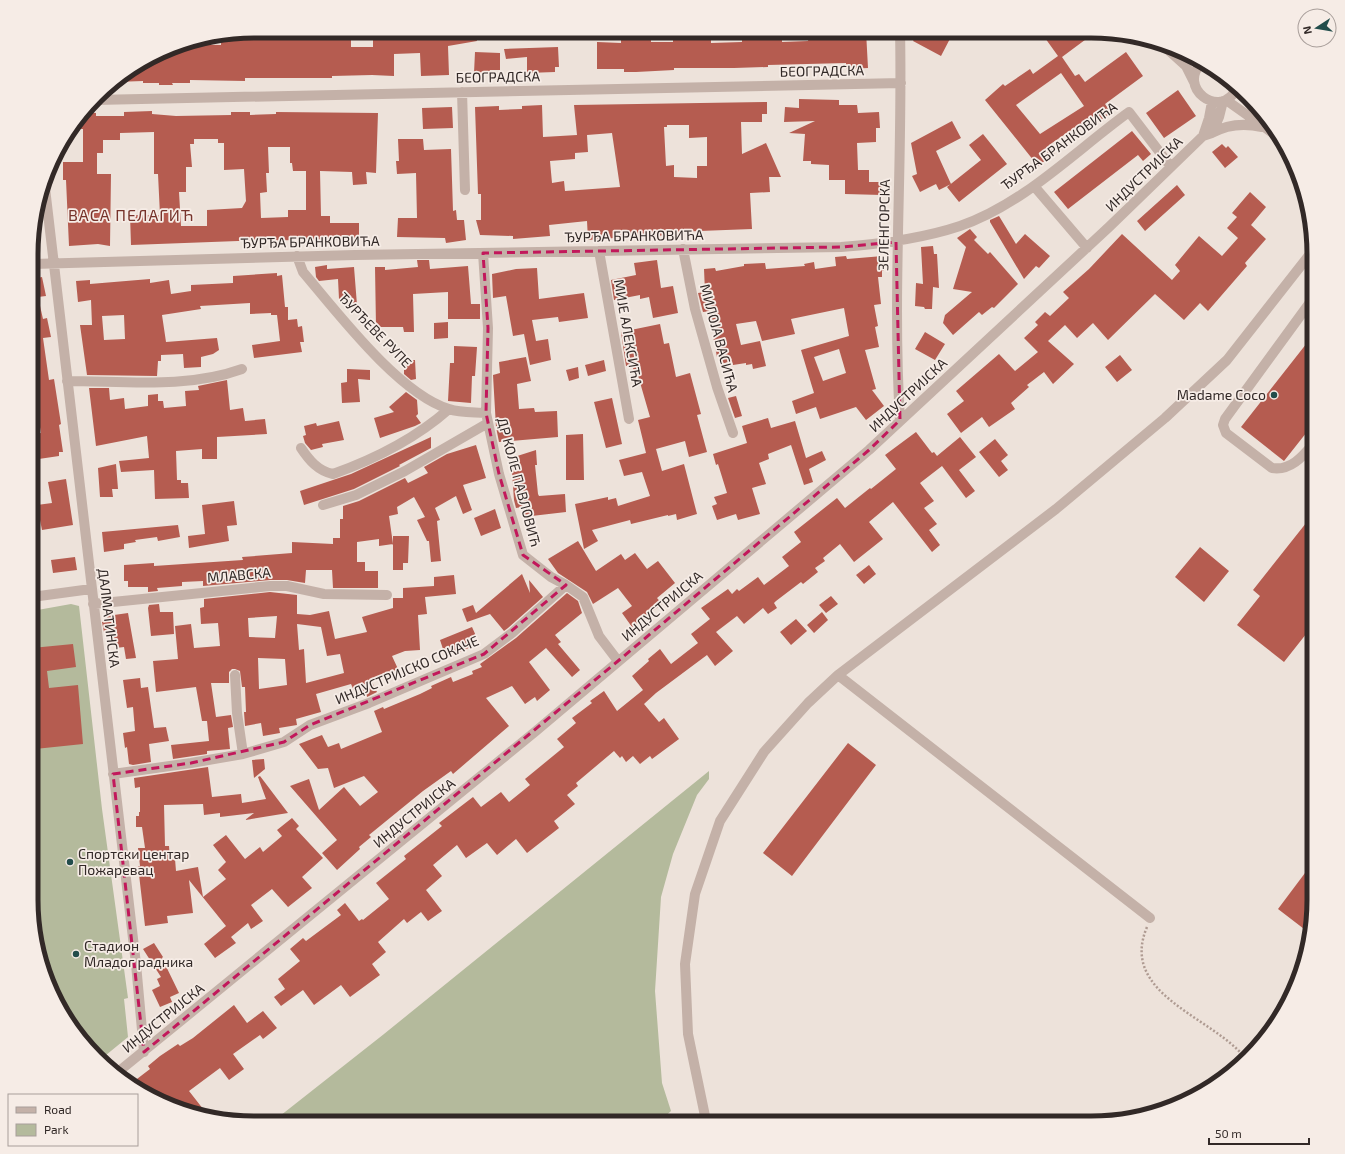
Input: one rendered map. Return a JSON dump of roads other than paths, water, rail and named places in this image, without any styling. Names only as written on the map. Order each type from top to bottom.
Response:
[{"type":"street","name":"ЗЕЛЕНГОРСКА","points":[[900,38],[901,83],[896,242],[900,420]]},
{"type":"street","points":[[1172,53],[1186,66],[1200,95],[1212,102],[1224,100],[1233,91]]},
{"type":"street","points":[[1194,84],[1196,70],[1199,67]]},
{"type":"street","name":"БЕОГРАДСКА","points":[[102,100],[901,83]]},
{"type":"street","points":[[462,92],[465,190]]},
{"type":"street","points":[[1224,100],[1267,129]]},
{"type":"street","name":"ИНДУСТРИЈСКА","points":[[121,1070],[536,731],[869,450],[1207,135],[1219,117],[1224,100]]},
{"type":"street","name":"ИНДУСТРИЈСКА","points":[[1207,135],[1212,102]]},
{"type":"street","name":"ЂУРЂА БРАНКОВИЋА","points":[[38,264],[297,256],[841,247],[896,242],[960,226],[989,212],[1034,186],[1129,112],[1171,167]]},
{"type":"street","points":[[1207,135],[1222,127],[1233,125],[1249,124],[1268,130]]},
{"type":"street","points":[[1034,186],[1087,248]]},
{"type":"street","name":"ДАЛМАТИНСКА","points":[[46,195],[66,381],[136,964],[144,1052]]},
{"type":"street","name":"МИЛОЈА ВАСИЋА","points":[[683,249],[695,309],[717,387],[733,433]]},
{"type":"street","name":"МИЈЕ АЛЕКСИЋА","points":[[599,251],[629,419]]},
{"type":"street","points":[[483,253],[488,328],[486,413]]},
{"type":"street","name":"ЂУРЂЕВЕ РУПЕ","points":[[297,256],[303,272],[377,357],[414,389],[449,409],[486,413]]},
{"type":"street","points":[[705,1116],[688,1034],[685,964],[695,894],[720,821],[764,752],[808,703],[838,675],[1056,509],[1165,418],[1227,360],[1307,258]]},
{"type":"street","points":[[1307,306],[1225,419],[1223,425],[1226,433],[1272,468],[1279,469],[1292,465],[1307,450]]},
{"type":"street","points":[[66,381],[168,382],[215,377],[242,369]]},
{"type":"street","points":[[301,448],[311,462],[326,472],[332,474],[381,455],[436,420],[449,409]]},
{"type":"street","name":"ДР КОЛЕ ПАВЛОВИЋ","points":[[486,413],[499,474],[523,555],[551,577],[583,597],[599,636],[618,661]]},
{"type":"street","points":[[323,505],[356,495],[406,471],[488,423]]},
{"type":"street","name":"ИНДУСТРИЈСКО СОКАЧЕ","points":[[113,774],[243,754],[284,742],[310,725],[484,654],[512,633],[566,585]]},
{"type":"street","name":"МЛАВСКА","points":[[93,604],[270,586],[287,586],[324,594],[387,595]]},
{"type":"street","points":[[38,596],[91,589]]},
{"type":"street","points":[[235,675],[237,713],[243,754]]},
{"type":"street","points":[[838,675],[1150,918]]},
{"type":"place","name":"Madame Coco","points":[[1274,395]]},
{"type":"place","name":"Спортски центар Пожаревац","points":[[70,862]]},
{"type":"place","name":"Стадион Младог радника","points":[[76,954]]},
{"type":"district","name":"ВАСА ПЕЛАГИЋ","points":[[131,215]]}]
